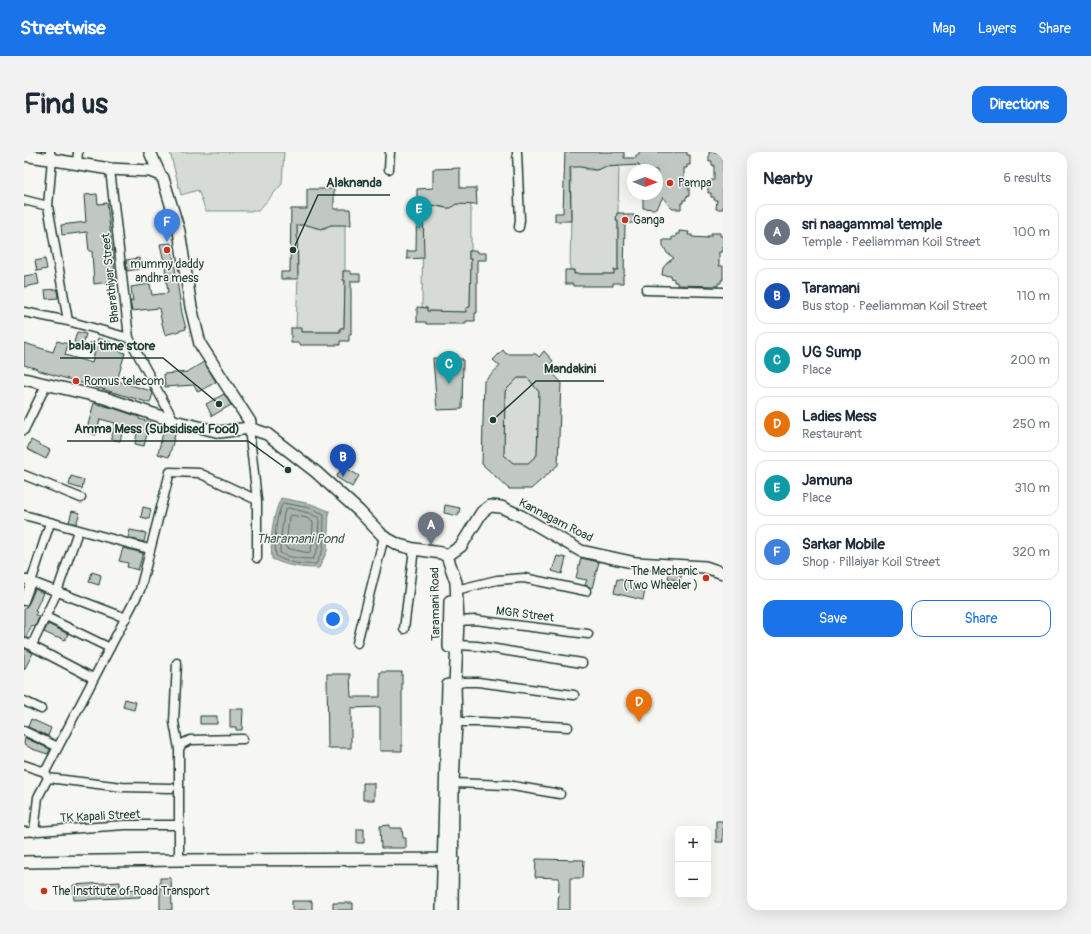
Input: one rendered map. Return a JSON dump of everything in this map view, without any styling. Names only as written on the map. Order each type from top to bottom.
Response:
[{"type":"street","points":[[77,164],[78,152]]},
{"type":"street","points":[[150,152],[160,175]]},
{"type":"street","points":[[389,169],[390,152]]},
{"type":"street","points":[[516,152],[520,220],[519,226]]},
{"type":"street","points":[[24,155],[51,156],[77,164],[110,169],[150,171],[164,178],[179,231],[191,308],[200,344],[250,422],[249,428],[257,500],[257,558]]},
{"type":"street","points":[[51,156],[48,206],[68,321]]},
{"type":"street","name":"Bharathiyar Street","points":[[110,169],[128,338],[174,421]]},
{"type":"street","points":[[24,200],[48,206]]},
{"type":"street","points":[[646,290],[723,292]]},
{"type":"street","points":[[24,312],[68,321],[128,338]]},
{"type":"street","points":[[24,379],[46,386],[105,398],[174,421],[220,432],[249,428],[267,434],[316,472],[359,511],[384,537],[399,545],[441,553],[447,556]]},
{"type":"street","points":[[24,427],[46,386]]},
{"type":"street","points":[[34,832],[38,797],[58,747],[140,590],[170,472],[199,473],[257,500]]},
{"type":"street","points":[[24,475],[81,498]]},
{"type":"street","name":"Kannagam Road","points":[[447,556],[460,546],[468,537],[482,512],[490,506],[501,507],[520,516],[581,550],[636,563],[705,567],[723,573]]},
{"type":"street","points":[[24,515],[78,531],[150,549]]},
{"type":"street","points":[[24,601],[28,580],[50,523]]},
{"type":"street","points":[[78,531],[57,592],[46,617],[28,644],[93,678]]},
{"type":"street","points":[[357,643],[384,537]]},
{"type":"street","points":[[404,629],[414,549]]},
{"type":"street","name":"Taramani Road","points":[[442,910],[448,859],[453,783],[456,722],[456,645],[458,621],[456,582],[447,556]]},
{"type":"street","name":"Taramani Road","points":[[447,556],[450,606],[448,859],[452,910]]},
{"type":"street","points":[[456,590],[497,580],[524,578],[549,582],[586,591]]},
{"type":"street","points":[[28,580],[126,618]]},
{"type":"street","points":[[46,617],[110,648]]},
{"type":"street","name":"MGR Street","points":[[458,621],[475,620],[588,634]]},
{"type":"street","points":[[456,645],[477,646],[582,663]]},
{"type":"street","points":[[177,663],[174,722],[179,749],[179,860]]},
{"type":"street","points":[[455,684],[464,682],[478,682],[574,695]]},
{"type":"street","points":[[24,701],[41,709]]},
{"type":"street","points":[[456,722],[483,722],[568,727]]},
{"type":"street","points":[[24,731],[58,747]]},
{"type":"street","points":[[179,749],[182,744],[190,740],[244,740]]},
{"type":"street","points":[[24,765],[47,775],[122,787],[171,788]]},
{"type":"street","points":[[453,783],[507,785],[560,794]]},
{"type":"street","name":"TK Kapali Street","points":[[24,832],[125,825],[178,825]]},
{"type":"street","points":[[24,862],[448,859]]},
{"type":"shaded area","points":[[170,152],[284,152],[282,184],[258,211],[206,211],[198,190],[181,195]]},
{"type":"shaded area","points":[[571,161],[581,161],[581,167],[585,167],[585,169],[588,170],[597,170],[619,162],[618,213],[616,221],[618,221],[618,270],[614,270],[614,274],[574,274],[574,270],[570,270]]},
{"type":"shaded area","points":[[423,199],[437,206],[447,208],[455,204],[460,204],[460,199],[471,199],[471,251],[469,251],[469,259],[471,259],[470,307],[466,308],[466,312],[427,311],[427,308],[422,307]]},
{"type":"shaded area","points":[[297,220],[307,220],[307,225],[324,229],[329,225],[334,225],[334,220],[345,220],[345,271],[343,271],[343,280],[345,280],[344,328],[340,328],[340,332],[301,332],[296,328],[298,277]]},
{"type":"shaded area","points":[[518,378],[528,378],[539,392],[537,455],[523,468],[518,467],[504,455],[505,391]]},
{"type":"water","name":"Tharamani Pond","points":[[281,498],[311,504],[329,511],[327,551],[319,568],[295,566],[272,559],[272,528]]},
{"type":"building","points":[[565,152],[624,152],[624,158],[636,158],[636,155],[639,155],[639,152],[687,152],[687,155],[690,155],[690,165],[687,165],[687,168],[684,168],[684,184],[686,184],[686,187],[689,187],[689,196],[686,197],[686,200],[683,200],[683,203],[681,203],[681,209],[673,209],[663,197],[663,164],[627,164],[627,166],[604,167],[595,170],[581,167],[570,167],[571,221],[555,221],[555,213],[563,213]]},
{"type":"building","points":[[709,152],[723,152],[723,209],[716,209],[717,200],[714,200],[714,197],[711,197],[711,193],[708,193],[708,184],[711,184],[711,180],[714,180],[714,165],[712,165],[712,161],[709,161]]},
{"type":"building","points":[[460,168],[460,188],[476,188],[477,205],[456,204],[451,208],[447,208],[423,205],[424,258],[407,259],[407,251],[416,251],[417,189],[433,188],[433,169]]},
{"type":"building","points":[[307,189],[334,189],[334,209],[350,209],[351,225],[331,225],[321,229],[307,225],[297,225],[298,279],[281,279],[281,272],[290,272],[291,209],[307,209]]},
{"type":"building","points":[[97,194],[98,204],[107,203],[116,281],[94,284],[92,251],[89,251],[87,232],[62,235],[61,225],[86,222],[84,195]]},
{"type":"building","points":[[643,200],[661,200],[657,208],[643,208]]},
{"type":"building","points":[[617,213],[634,215],[634,223],[625,223],[623,283],[613,283],[613,286],[573,286],[573,284],[565,284],[565,270],[574,270],[574,274],[614,274],[614,270],[618,270]]},
{"type":"building","points":[[679,231],[689,232],[688,235],[692,235],[692,237],[707,238],[707,236],[711,236],[711,233],[720,233],[720,236],[723,236],[723,252],[719,252],[719,266],[723,266],[723,280],[721,280],[721,283],[718,283],[718,286],[677,285],[677,282],[674,282],[674,279],[671,278],[671,276],[662,275],[663,268],[674,258],[667,253],[663,247],[663,240],[672,240],[672,237],[676,237],[676,234],[679,234]]},
{"type":"building","points":[[171,243],[186,329],[165,335],[159,308],[132,311],[130,301],[133,301],[131,287],[150,284],[152,295],[168,293],[164,258],[160,244]]},
{"type":"building","points":[[469,251],[486,253],[486,260],[477,260],[477,313],[475,313],[475,321],[466,321],[466,324],[426,324],[426,322],[417,322],[417,307],[427,308],[427,311],[466,312],[466,308],[470,307],[471,259],[469,259]]},
{"type":"building","points":[[139,258],[140,269],[127,271],[126,260]]},
{"type":"building","points":[[45,259],[47,269],[37,271],[35,261]]},
{"type":"building","points":[[343,271],[351,271],[351,274],[360,274],[360,281],[351,281],[351,334],[349,334],[349,341],[340,341],[340,345],[300,345],[300,343],[291,343],[291,328],[301,328],[301,332],[340,332],[340,328],[344,328],[345,280],[343,280]]},
{"type":"building","points":[[37,274],[39,284],[24,287],[24,276]]},
{"type":"building","points":[[57,289],[58,298],[46,299],[45,290]]},
{"type":"building","points":[[77,332],[86,334],[83,345],[74,342]]},
{"type":"building","points":[[98,338],[111,342],[109,348],[125,353],[117,381],[151,391],[153,393],[150,403],[24,365],[24,343],[53,352],[57,341],[68,344],[65,355],[92,363]]},
{"type":"building","points":[[503,350],[506,354],[536,354],[539,357],[544,351],[553,361],[547,367],[561,382],[558,465],[531,489],[509,489],[482,464],[484,381],[500,366],[493,360]],"holes":[[[518,378],[528,378],[539,392],[537,455],[528,463],[513,463],[504,455],[505,391]]]},
{"type":"building","points":[[433,358],[463,359],[462,409],[437,410]]},
{"type":"building","points":[[204,362],[216,382],[198,392],[194,385],[165,387],[164,374],[187,372]]},
{"type":"building","points":[[224,394],[231,405],[212,416],[206,404]]},
{"type":"building","points":[[94,403],[116,409],[150,422],[144,446],[135,444],[137,433],[123,430],[120,441],[111,439],[115,423],[100,419],[96,435],[86,432]]},
{"type":"building","points":[[164,428],[176,431],[169,457],[158,454]]},
{"type":"building","points":[[31,440],[50,450],[46,459],[27,449]]},
{"type":"building","points":[[343,466],[359,476],[352,487],[336,477]]},
{"type":"building","points":[[71,476],[84,480],[82,489],[69,485]]},
{"type":"building","points":[[445,505],[460,508],[458,516],[444,513]]},
{"type":"building","points":[[143,507],[151,509],[149,519],[141,517]]},
{"type":"building","points":[[72,511],[80,513],[76,524],[69,522]]},
{"type":"building","points":[[130,530],[146,533],[144,542],[128,538]]},
{"type":"building","points":[[123,548],[143,553],[138,570],[127,567],[128,563],[119,561]]},
{"type":"building","points":[[557,556],[566,558],[562,574],[552,571]]},
{"type":"building","points":[[581,558],[599,562],[592,588],[585,585],[587,580],[576,578]]},
{"type":"building","points":[[92,572],[101,575],[99,585],[89,582]]},
{"type":"building","points":[[670,572],[682,573],[680,581],[668,578]]},
{"type":"building","points":[[617,579],[635,583],[633,589],[645,591],[643,600],[614,593]]},
{"type":"building","points":[[35,589],[43,593],[35,611],[37,612],[35,615],[39,617],[35,627],[32,625],[26,637],[24,637],[24,610]]},
{"type":"building","points":[[48,624],[68,634],[65,640],[44,632]]},
{"type":"building","points":[[24,648],[33,653],[24,670]]},
{"type":"building","points":[[380,672],[402,672],[402,751],[380,751],[380,707],[351,708],[351,748],[328,748],[327,674],[350,674],[351,697],[380,697]]},
{"type":"building","points":[[125,699],[136,702],[134,710],[123,707]]},
{"type":"building","points":[[230,709],[243,709],[242,730],[236,730],[236,727],[230,727]]},
{"type":"building","points":[[200,716],[217,716],[217,724],[200,724]]},
{"type":"building","points":[[31,719],[51,728],[48,736],[28,727]]},
{"type":"building","points":[[25,738],[50,749],[48,754],[32,749],[24,744]]},
{"type":"building","points":[[363,783],[374,783],[374,800],[363,800]]},
{"type":"building","points":[[716,821],[723,821],[723,842],[716,842]]},
{"type":"building","points":[[390,825],[390,828],[402,828],[403,838],[406,838],[406,848],[381,848],[380,826]]},
{"type":"building","points":[[357,829],[364,829],[364,843],[357,843]]},
{"type":"building","points":[[536,859],[584,860],[583,878],[570,878],[570,910],[558,910],[559,878],[535,877]]},
{"type":"building","points":[[160,878],[171,878],[172,910],[160,910]]},
{"type":"building","points":[[120,882],[120,890],[140,889],[140,897],[74,900],[73,885]]},
{"type":"building","points":[[292,901],[312,901],[312,910],[292,910]]},
{"type":"building","points":[[333,903],[353,903],[353,910],[333,910]]},
{"type":"place","name":"Pampa","points":[[670,183]]},
{"type":"place","name":"Ganga","points":[[625,220]]},
{"type":"place","name":"Jamuna","points":[[419,229]]},
{"type":"place","name":"Sarkar Mobile","points":[[167,242]]},
{"type":"place","name":"mummy daddy andhra mess","points":[[167,250]]},
{"type":"place","name":"Alaknanda","points":[[293,250]]},
{"type":"place","name":"Romus telecom","points":[[76,381]]},
{"type":"place","name":"UG Sump","points":[[449,384]]},
{"type":"place","name":"balaji time store","points":[[219,404]]},
{"type":"place","name":"Mandakini","points":[[493,420]]},
{"type":"place","name":"Amma Mess (Subsidised Food)","points":[[288,470]]},
{"type":"place","name":"Taramani","points":[[343,477]]},
{"type":"place","name":"sri naagammal temple","points":[[431,545]]},
{"type":"place","name":"The Mechanic (Two Wheeler )","points":[[706,578]]},
{"type":"place","name":"Ladies Mess","points":[[639,722]]},
{"type":"place","name":"The Institute of Road Transport","points":[[44,891]]}]
